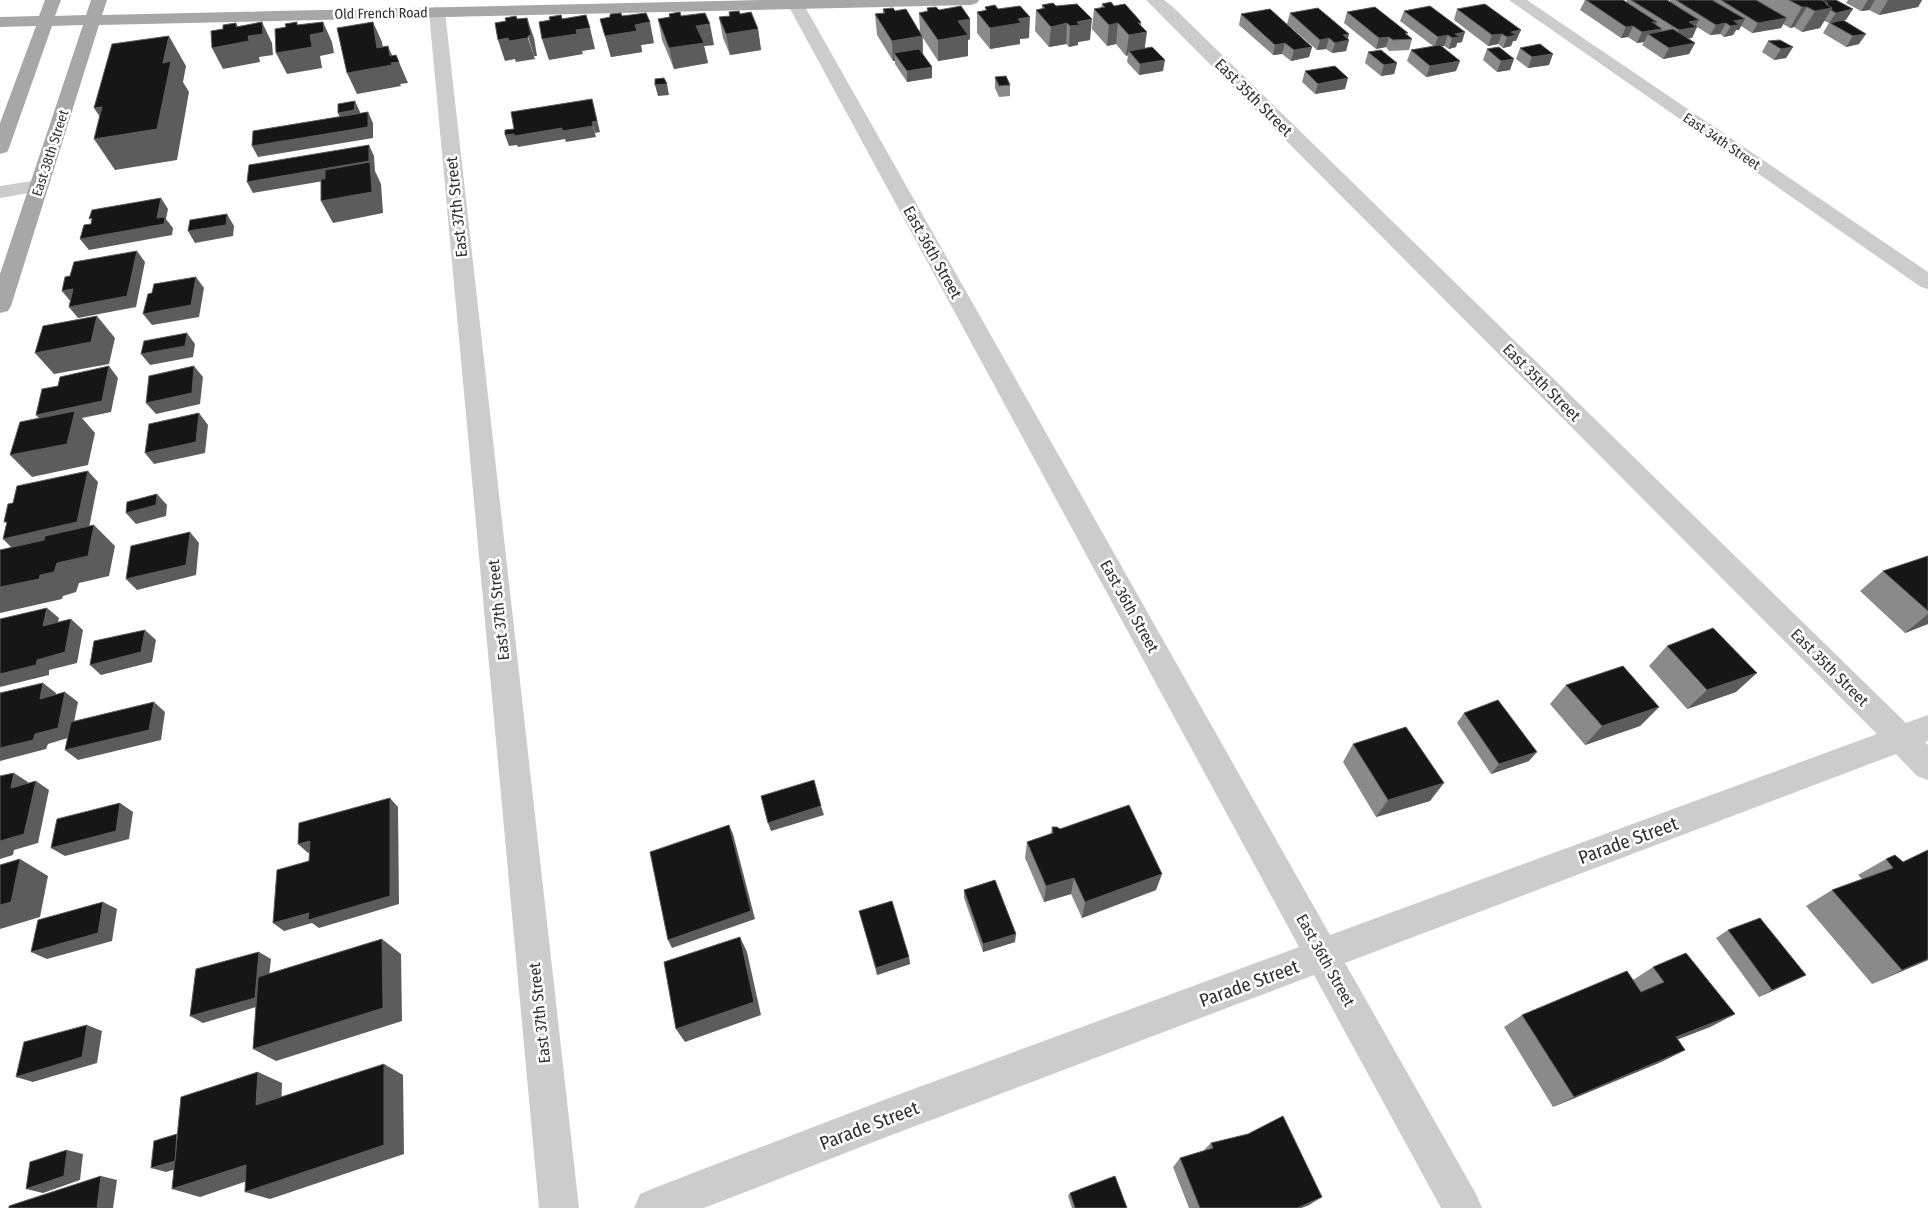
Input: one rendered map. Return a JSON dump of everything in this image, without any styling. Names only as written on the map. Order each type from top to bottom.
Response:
[{"type":"main road","points":[[0,148],[53,0]]},
{"type":"main road","name":"East 38th Street","points":[[0,306],[99,0]]},
{"type":"main road","name":"Old French Road","points":[[0,22],[971,0]]},
{"type":"street","name":"East 35th Street","points":[[1154,0],[1167,10],[1803,639],[1914,733],[1928,766]]},
{"type":"street","name":"East 34th Street","points":[[1517,0],[1928,282]]},
{"type":"street","name":"East 36th Street","points":[[796,5],[1462,1208]]},
{"type":"street","name":"East 37th Street","points":[[437,12],[559,1208]]},
{"type":"street","points":[[0,192],[39,186]]},
{"type":"street","name":"Parade Street","points":[[654,1208],[888,1117],[1324,956],[1570,861],[1914,733]]},
{"type":"building","points":[[1586,0],[1623,0],[1657,22],[1652,22],[1662,29],[1642,32],[1633,26],[1626,27]]},
{"type":"building","points":[[1631,0],[1667,0],[1699,20],[1689,22],[1697,27],[1679,30]]},
{"type":"building","points":[[1676,0],[1712,0],[1745,19],[1734,21],[1739,25],[1730,26],[1726,23],[1716,25]]},
{"type":"building","points":[[1721,0],[1756,0],[1787,18],[1758,23]]},
{"type":"building","points":[[1789,0],[1822,0],[1832,8],[1815,11]]},
{"type":"building","points":[[1822,0],[1836,0],[1853,9],[1836,13],[1827,5],[1828,3]]},
{"type":"building","points":[[1111,2],[1114,6],[1125,4],[1141,22],[1138,23],[1147,32],[1129,35],[1118,23],[1109,25],[1094,9],[1105,7],[1102,4]]},
{"type":"building","points":[[1053,3],[1056,6],[1077,4],[1092,19],[1077,22],[1080,25],[1070,26],[1067,23],[1051,27],[1036,10],[1045,8],[1042,5]]},
{"type":"building","points":[[1485,4],[1521,30],[1511,32],[1516,35],[1507,37],[1502,34],[1492,35],[1457,9]]},
{"type":"building","points":[[995,5],[998,9],[1020,6],[1030,17],[1018,19],[1021,23],[990,28],[977,12],[987,10],[985,7]]},
{"type":"building","points":[[961,6],[970,19],[958,21],[968,35],[938,40],[919,13],[928,11],[927,8],[936,7],[939,10]]},
{"type":"building","points":[[1430,6],[1465,32],[1455,34],[1460,37],[1452,38],[1448,35],[1438,37],[1404,11]]},
{"type":"building","points":[[1375,7],[1408,33],[1405,33],[1412,39],[1393,40],[1389,37],[1379,38],[1347,12]]},
{"type":"building","points":[[893,8],[895,11],[906,9],[922,36],[892,41],[875,14],[885,13],[883,9]]},
{"type":"building","points":[[1318,8],[1349,34],[1343,35],[1349,40],[1335,43],[1329,38],[1320,40],[1290,13]]},
{"type":"building","points":[[1270,9],[1312,47],[1294,50],[1285,43],[1275,45],[1241,14]]},
{"type":"building","points":[[739,11],[740,14],[751,12],[758,29],[726,34],[719,17],[730,16],[729,12]]},
{"type":"building","points":[[680,12],[681,16],[705,13],[710,24],[696,26],[704,43],[669,48],[658,19],[670,17],[669,14]]},
{"type":"building","points":[[621,13],[622,16],[646,13],[650,22],[635,25],[637,31],[605,36],[600,19],[610,17],[610,14]]},
{"type":"building","points":[[561,15],[562,19],[586,15],[590,28],[576,30],[577,34],[542,39],[539,22],[550,20],[549,17]]},
{"type":"building","points":[[516,16],[517,19],[527,18],[531,35],[528,38],[509,41],[508,38],[498,40],[495,23],[506,21],[505,18]]},
{"type":"building","points":[[1843,20],[1866,34],[1853,36],[1830,23]]},
{"type":"building","points":[[262,22],[263,34],[248,36],[249,41],[212,48],[211,31],[223,29],[223,25],[236,23],[236,27]]},
{"type":"building","points":[[297,22],[297,25],[323,22],[324,32],[310,35],[312,47],[276,53],[275,29],[286,27],[285,24]]},
{"type":"building","points":[[373,22],[377,48],[388,46],[390,56],[396,55],[399,62],[347,73],[337,28]]},
{"type":"building","points":[[1673,29],[1695,43],[1669,48],[1648,34]]},
{"type":"building","points":[[169,36],[163,63],[171,61],[157,129],[94,139],[102,107],[94,108],[112,44]]},
{"type":"building","points":[[1780,40],[1793,47],[1781,49],[1768,41]]},
{"type":"building","points":[[1540,44],[1553,54],[1532,57],[1520,48]]},
{"type":"building","points":[[1440,45],[1460,61],[1430,66],[1411,50]]},
{"type":"building","points":[[1152,47],[1165,60],[1140,64],[1129,51]]},
{"type":"building","points":[[1499,47],[1514,59],[1501,61],[1487,49]]},
{"type":"building","points":[[919,49],[932,67],[907,71],[894,53]]},
{"type":"building","points":[[1381,50],[1397,63],[1384,65],[1368,52]]},
{"type":"building","points":[[1335,66],[1348,78],[1318,84],[1305,71]]},
{"type":"building","points":[[1006,76],[1010,85],[999,86],[995,77]]},
{"type":"building","points":[[664,78],[667,84],[655,85],[655,79]]},
{"type":"building","points":[[592,99],[597,121],[592,122],[593,126],[562,131],[562,128],[514,136],[514,134],[505,135],[505,130],[514,129],[511,112]]},
{"type":"building","points":[[355,101],[354,110],[338,113],[338,104]]},
{"type":"building","points":[[368,112],[368,127],[252,146],[253,131]]},
{"type":"building","points":[[369,145],[369,161],[247,182],[249,165]]},
{"type":"building","points":[[370,162],[372,192],[321,201],[321,179],[325,179],[325,170]]},
{"type":"building","points":[[161,198],[157,218],[165,217],[164,224],[80,239],[84,225],[91,224],[92,218],[89,219],[92,210]]},
{"type":"building","points":[[227,214],[226,225],[188,231],[190,220]]},
{"type":"building","points":[[137,251],[127,296],[69,307],[73,289],[62,291],[65,277],[70,276],[74,262]]},
{"type":"building","points":[[196,277],[191,305],[143,314],[148,294],[152,293],[154,284]]},
{"type":"building","points":[[97,316],[91,342],[35,353],[43,326]]},
{"type":"building","points":[[187,333],[185,346],[141,354],[144,341]]},
{"type":"building","points":[[109,366],[102,401],[36,415],[42,389],[58,386],[60,377]]},
{"type":"building","points":[[194,366],[192,393],[146,403],[149,376]]},
{"type":"building","points":[[75,411],[67,444],[10,455],[20,422]]},
{"type":"building","points":[[199,413],[196,442],[145,453],[149,424]]},
{"type":"building","points":[[88,471],[77,522],[3,539],[7,522],[4,522],[8,504],[13,503],[17,486]]},
{"type":"building","points":[[157,494],[156,505],[126,513],[127,502]]},
{"type":"building","points":[[94,525],[88,556],[57,563],[54,572],[40,575],[39,579],[0,587],[0,550],[44,540],[45,536]]},
{"type":"building","points":[[190,532],[186,565],[126,579],[131,546]]},
{"type":"building","points":[[1928,556],[1928,611],[1883,571]]},
{"type":"building","points":[[47,608],[43,626],[71,619],[65,652],[37,660],[36,665],[0,674],[0,619]]},
{"type":"building","points":[[1713,628],[1757,673],[1707,690],[1667,646]]},
{"type":"building","points":[[145,630],[141,652],[90,665],[94,641]]},
{"type":"building","points":[[1623,666],[1659,707],[1602,726],[1566,685]]},
{"type":"building","points":[[43,683],[40,699],[65,692],[58,728],[35,734],[33,740],[0,748],[0,693]]},
{"type":"building","points":[[1498,700],[1537,752],[1499,764],[1464,713]]},
{"type":"building","points":[[154,702],[149,730],[65,750],[71,722]]},
{"type":"building","points":[[1406,727],[1444,783],[1388,800],[1353,744]]},
{"type":"building","points":[[14,773],[11,788],[36,781],[24,834],[0,841],[0,776]]},
{"type":"building","points":[[814,780],[821,806],[768,823],[761,796]]},
{"type":"building","points":[[390,798],[390,896],[308,920],[309,913],[273,923],[277,870],[309,861],[310,841],[298,844],[299,823]]},
{"type":"building","points":[[120,803],[116,831],[51,848],[57,819]]},
{"type":"building","points":[[1129,805],[1162,874],[1085,902],[1074,878],[1046,886],[1027,842],[1053,833],[1052,827],[1060,829]]},
{"type":"building","points":[[729,825],[751,911],[668,940],[650,852]]},
{"type":"building","points":[[1928,850],[1928,959],[1902,970],[1832,890],[1893,868],[1886,859],[1895,855],[1903,862]]},
{"type":"building","points":[[20,859],[11,902],[0,905],[0,865]]},
{"type":"building","points":[[995,880],[1016,934],[983,944],[964,890]]},
{"type":"building","points":[[892,901],[909,957],[876,968],[859,911]]},
{"type":"building","points":[[103,902],[98,933],[31,952],[38,920]]},
{"type":"building","points":[[1760,918],[1806,975],[1772,990],[1728,930]]},
{"type":"building","points":[[740,937],[754,1002],[676,1029],[664,962]]},
{"type":"building","points":[[382,939],[383,1008],[253,1049],[258,977]]},
{"type":"building","points":[[259,952],[255,998],[190,1016],[196,969]]},
{"type":"building","points":[[1686,953],[1735,1014],[1676,1037],[1685,1050],[1574,1097],[1522,1015],[1627,971],[1641,992],[1664,982],[1653,967]]},
{"type":"building","points":[[87,1025],[82,1057],[16,1077],[24,1042]]},
{"type":"building","points":[[384,1064],[384,1145],[245,1192],[246,1165],[172,1189],[181,1097],[258,1072],[256,1105]]},
{"type":"building","points":[[1283,1116],[1322,1197],[1297,1208],[1200,1208],[1180,1158],[1213,1148],[1211,1143],[1248,1134]]},
{"type":"building","points":[[177,1134],[175,1161],[151,1168],[154,1141]]},
{"type":"building","points":[[67,1150],[64,1176],[26,1189],[30,1162]]},
{"type":"building","points":[[101,1176],[97,1208],[9,1208],[9,1206]]},
{"type":"building","points":[[1115,1176],[1127,1208],[1075,1208],[1070,1193]]}]
